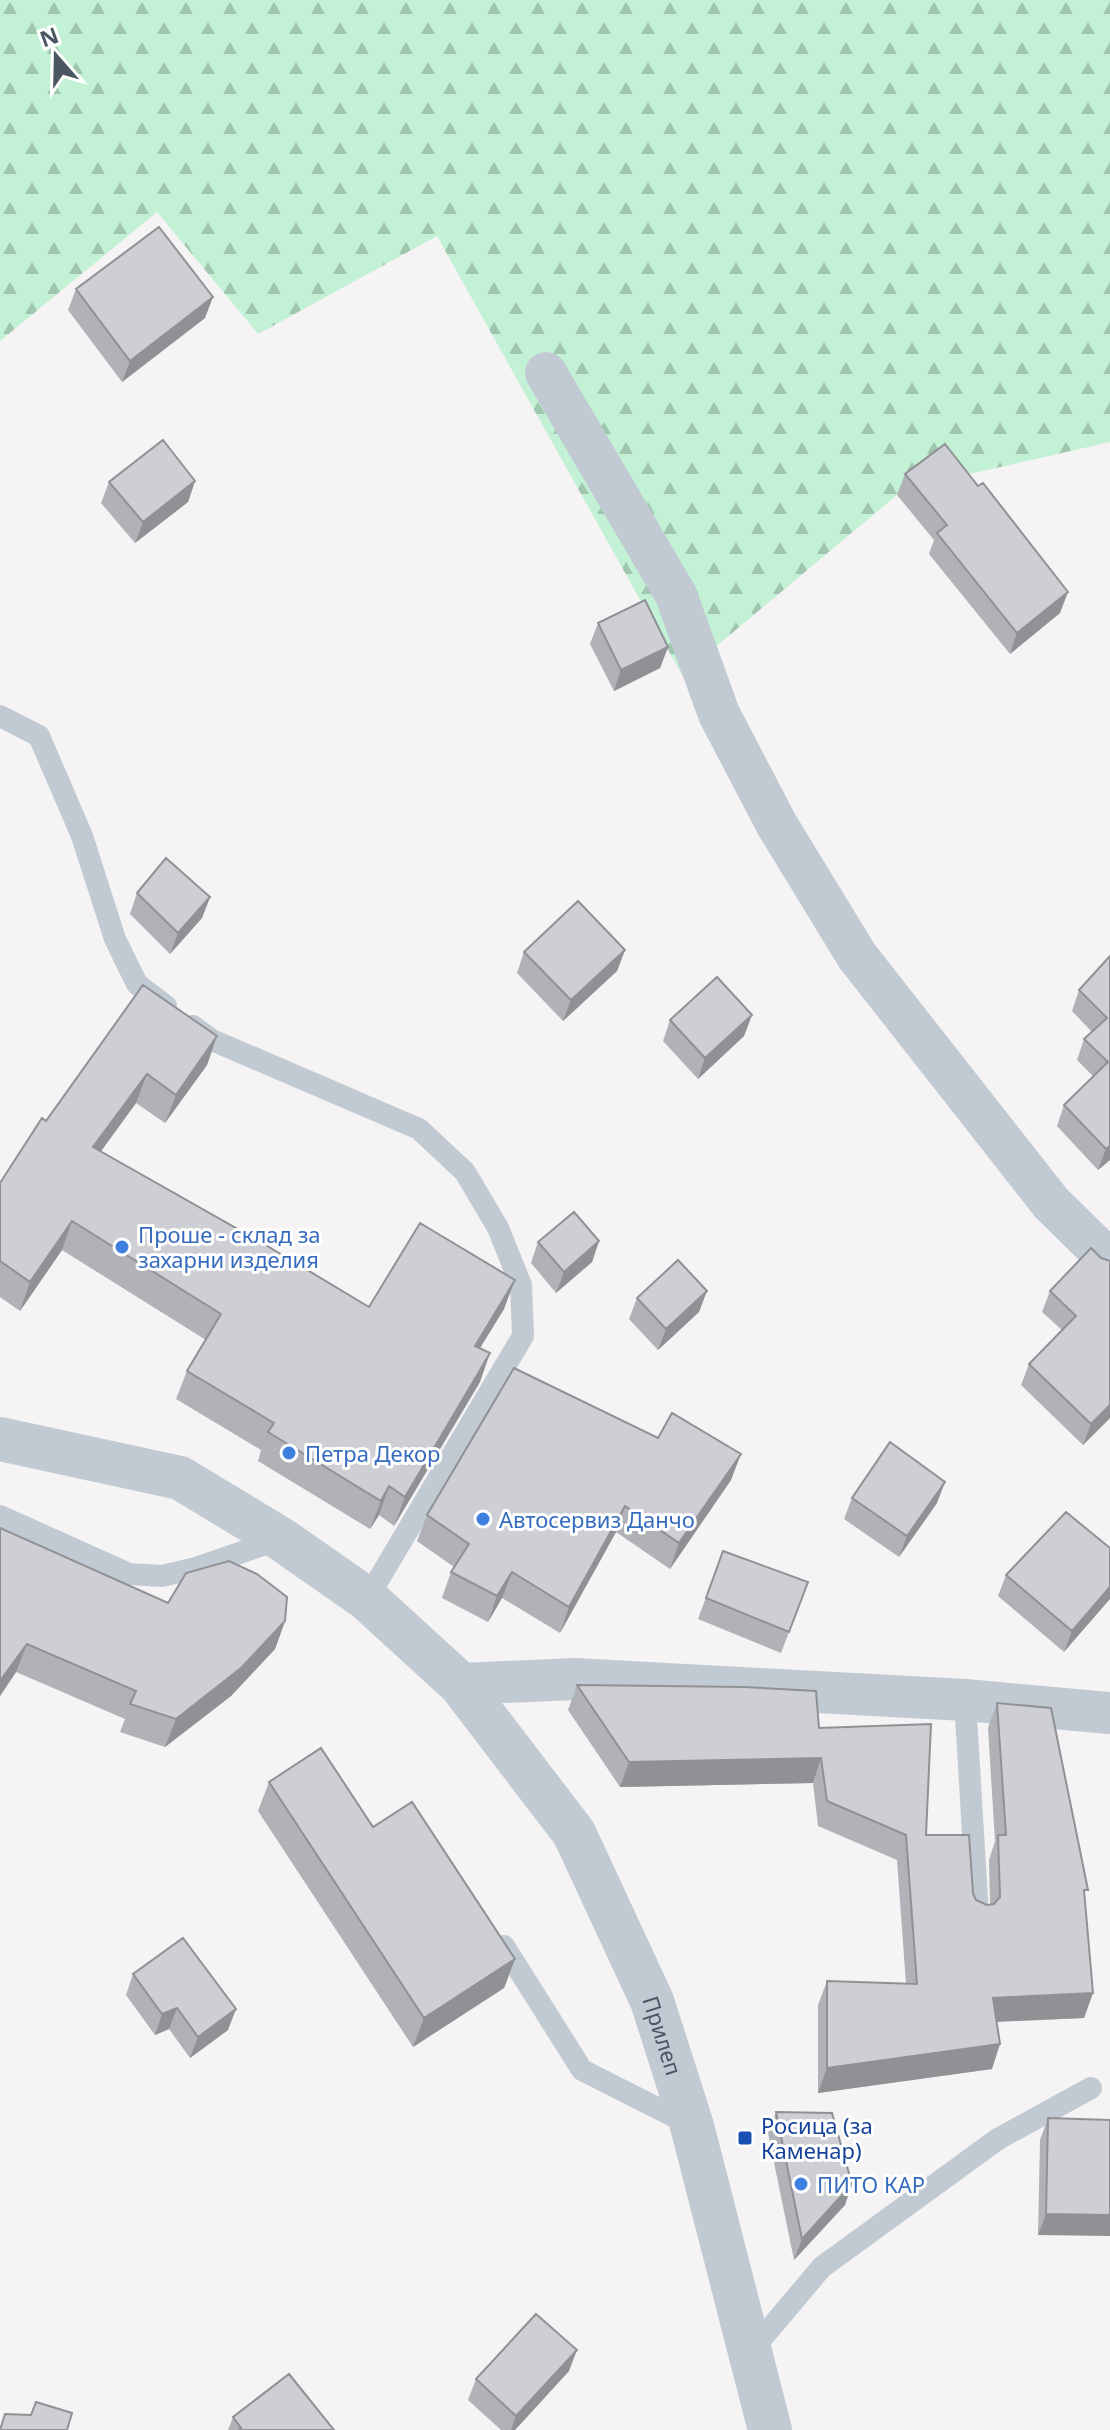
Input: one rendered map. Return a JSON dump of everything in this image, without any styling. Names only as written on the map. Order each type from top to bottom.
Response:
[{"type":"street","points":[[546,373],[676,595],[719,714],[777,825],[857,956],[1051,1203],[1110,1261]]},
{"type":"street","name":"Прилеп","points":[[0,1439],[180,1478],[281,1539],[367,1599],[460,1684],[574,1833],[652,2001],[692,2126],[752,2350],[770,2430]]},
{"type":"street","points":[[460,1684],[575,1679],[965,1700],[1110,1713]]},
{"type":"lane","points":[[0,716],[39,736],[82,836],[115,939],[137,984],[212,1040],[419,1129],[465,1172],[498,1228],[521,1285],[523,1336],[367,1599]]},
{"type":"lane","points":[[0,1516],[129,1574],[162,1576],[196,1568],[281,1539]]},
{"type":"lane","points":[[965,1700],[978,1916]]},
{"type":"lane","points":[[504,1946],[582,2070],[692,2126]]},
{"type":"lane","points":[[752,2350],[822,2267],[998,2139],[1091,2088]]},
{"type":"green space","points":[[0,0],[1110,0],[1110,442],[904,489],[682,675],[437,236],[258,334],[157,212],[0,341]]},
{"type":"building","points":[[159,227],[213,297],[130,361],[76,289]]},
{"type":"building","points":[[163,440],[195,481],[143,522],[109,482]]},
{"type":"building","points":[[945,444],[978,486],[983,483],[1068,592],[1017,633],[937,533],[947,525],[905,474]]},
{"type":"building","points":[[645,600],[668,647],[621,670],[598,623]]},
{"type":"building","points":[[166,858],[210,897],[178,933],[137,893]]},
{"type":"building","points":[[578,901],[625,950],[571,1000],[524,952]]},
{"type":"building","points":[[1110,956],[1110,1146],[1106,1149],[1064,1105],[1108,1062],[1084,1039],[1107,1018],[1079,990]]},
{"type":"building","points":[[717,977],[752,1015],[705,1058],[670,1020]]},
{"type":"building","points":[[143,985],[217,1036],[176,1095],[147,1074],[93,1147],[369,1307],[420,1223],[515,1280],[475,1346],[490,1353],[405,1497],[389,1486],[381,1501],[268,1432],[274,1423],[187,1371],[221,1314],[72,1221],[30,1282],[0,1261],[0,1183],[42,1118],[46,1121]]},
{"type":"building","points":[[574,1212],[599,1241],[564,1272],[538,1242]]},
{"type":"building","points":[[1091,1248],[1101,1258],[1110,1261],[1110,1405],[1091,1424],[1029,1364],[1076,1316],[1050,1291]]},
{"type":"building","points":[[678,1260],[707,1291],[666,1329],[637,1298]]},
{"type":"building","points":[[514,1368],[658,1438],[672,1413],[741,1454],[679,1543],[625,1506],[569,1607],[512,1572],[497,1596],[451,1572],[469,1544],[427,1515]]},
{"type":"building","points":[[890,1442],[945,1482],[907,1536],[852,1498]]},
{"type":"building","points":[[1066,1512],[1110,1548],[1110,1587],[1072,1631],[1006,1575]]},
{"type":"building","points":[[0,1528],[168,1603],[186,1573],[229,1561],[257,1574],[287,1597],[285,1621],[241,1668],[176,1719],[130,1704],[136,1691],[27,1644],[0,1681]]},
{"type":"building","points":[[723,1551],[808,1582],[789,1632],[706,1598]]},
{"type":"building","points":[[577,1685],[816,1691],[819,1728],[931,1724],[926,1835],[969,1835],[973,1893],[976,1900],[987,1905],[994,1904],[1000,1897],[998,1835],[1006,1835],[997,1703],[1051,1708],[1088,1890],[1084,1890],[1093,1993],[993,1998],[1000,2044],[827,2068],[827,1981],[917,1984],[906,1835],[827,1801],[821,1758],[629,1762]]},
{"type":"building","points":[[321,1748],[373,1827],[412,1802],[515,1959],[424,2018],[269,1782]]},
{"type":"building","points":[[183,1938],[236,2009],[198,2037],[177,2008],[162,2014],[133,1974]]},
{"type":"building","points":[[776,2112],[832,2113],[852,2184],[802,2239]]},
{"type":"building","points":[[1048,2118],[1110,2120],[1110,2215],[1046,2214]]},
{"type":"building","points":[[536,2314],[577,2350],[516,2416],[476,2379]]},
{"type":"building","points":[[289,2374],[334,2430],[239,2430],[241,2428],[233,2417]]},
{"type":"building","points":[[36,2402],[72,2413],[67,2430],[0,2430],[5,2414],[31,2415]]},
{"type":"place","name":"Проше - склад за захарни изделия","points":[[122,1247]]},
{"type":"place","name":"Петра Декор","points":[[289,1453]]},
{"type":"place","name":"Автосервиз Данчо","points":[[483,1519]]},
{"type":"place","name":"Росица (за Каменар)","points":[[745,2138]]},
{"type":"place","name":"ПИТО КАР","points":[[801,2184]]}]
